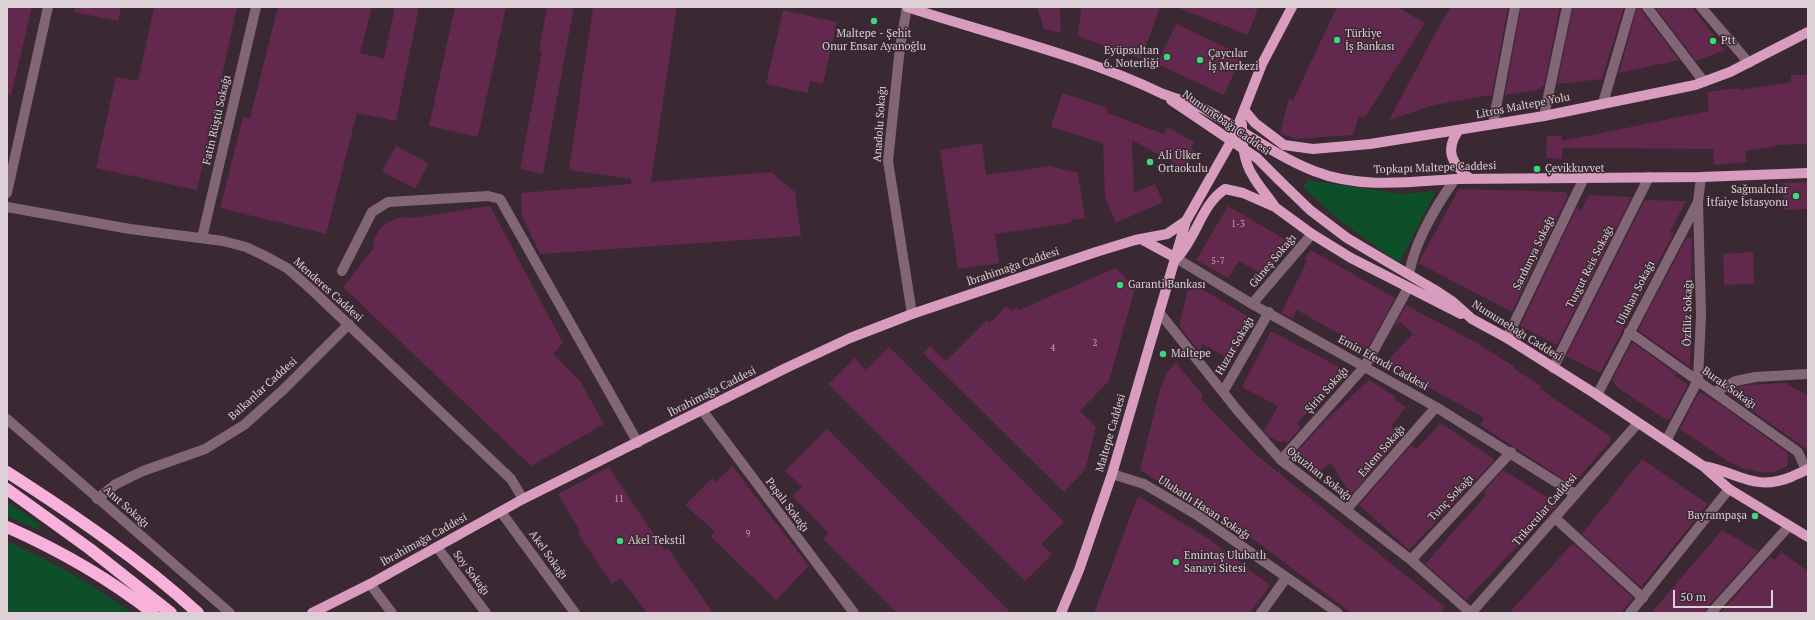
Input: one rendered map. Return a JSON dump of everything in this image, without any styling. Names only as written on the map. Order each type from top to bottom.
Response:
[{"type":"highway","points":[[7,472],[70,512],[100,534],[163,582],[198,613]]},
{"type":"highway","points":[[7,489],[90,549],[171,613]]},
{"type":"highway","points":[[7,528],[34,539],[95,572],[123,590],[153,613]]},
{"type":"main road","name":"Topkapı Maltepe Caddesi","points":[[907,7],[1105,70],[1205,110],[1281,156],[1315,172],[1341,179],[1364,182],[1398,183],[1469,178],[1701,177],[1808,173]]},
{"type":"main road","points":[[1186,221],[1232,138],[1262,64],[1292,7]]},
{"type":"main road","name":"Litros Maltepe Yolu","points":[[1244,110],[1255,123],[1284,145],[1313,149],[1370,144],[1544,116],[1704,82],[1749,63],[1808,32]]},
{"type":"main road","name":"Numunebağı Caddesi","points":[[1163,94],[1257,158],[1310,210],[1347,238],[1409,274],[1453,302],[1472,319],[1506,338],[1597,395],[1703,466],[1729,489],[1808,537]]},
{"type":"main road","points":[[1244,110],[1242,134],[1248,164],[1252,175],[1275,207]]},
{"type":"main road","points":[[1458,131],[1452,139],[1451,148],[1453,161],[1458,169],[1469,178]]},
{"type":"main road","points":[[1143,240],[1176,258],[1186,249],[1212,200],[1226,189],[1243,193],[1275,207],[1312,234],[1350,258],[1472,319]]},
{"type":"main road","name":"İbrahimağa Caddesi","points":[[312,613],[370,584],[523,499],[850,338],[912,314],[1096,252],[1135,240],[1143,240],[1167,234],[1186,221]]},
{"type":"main road","name":"Maltepe Caddesi","points":[[1061,613],[1079,570],[1112,474],[1186,221]]},
{"type":"main road","points":[[1703,466],[1716,468],[1748,481],[1764,483],[1780,481],[1807,470]]},
{"type":"street","points":[[7,193],[48,7]]},
{"type":"street","name":"Fatin Rüştü Sokağı","points":[[202,238],[256,7]]},
{"type":"street","name":"Anadolu Sokağı","points":[[907,7],[900,47],[888,161],[912,314]]},
{"type":"street","points":[[1493,124],[1515,7]]},
{"type":"street","points":[[1544,116],[1567,7]]},
{"type":"street","points":[[1604,103],[1631,7]]},
{"type":"street","points":[[1647,7],[1704,82]]},
{"type":"street","points":[[1701,7],[1749,63]]},
{"type":"street","name":"Turgut Reis Sokağı","points":[[1553,368],[1649,177]]},
{"type":"street","name":"Özfiliz Sokağı","points":[[1666,441],[1698,380],[1701,315],[1698,202],[1701,177]]},
{"type":"street","name":"Sardunya Sokağı","points":[[1506,338],[1584,178]]},
{"type":"street","points":[[1409,274],[1413,257],[1429,222],[1455,179]]},
{"type":"street","points":[[342,271],[372,212],[388,202],[488,196],[500,199],[638,443]]},
{"type":"street","name":"Uluhan Sokağı","points":[[1597,395],[1698,202]]},
{"type":"street","name":"Menderes Caddesi","points":[[7,207],[130,229],[224,241],[246,247],[288,268],[349,324],[510,480],[523,499]]},
{"type":"street","name":"Güneş Sokağı","points":[[1252,304],[1312,234]]},
{"type":"street","name":"Emin Efendi Caddesi","points":[[1176,258],[1252,304],[1269,312],[1436,406],[1511,452],[1575,494]]},
{"type":"street","name":"Şirin Sokağı","points":[[1281,460],[1365,366],[1408,288]]},
{"type":"street","name":"Oğuzhan Sokağı","points":[[1159,312],[1223,392],[1281,460],[1410,560],[1471,613]]},
{"type":"street","name":"Huzur Sokağı","points":[[1223,392],[1269,312]]},
{"type":"street","name":"Balkanlar Caddesi","points":[[97,499],[116,484],[143,471],[205,449],[244,425],[283,390],[349,324]]},
{"type":"street","name":"Burak Sokağı","points":[[1629,332],[1798,452],[1807,470]]},
{"type":"street","points":[[1715,392],[1736,381],[1755,376],[1808,374]]},
{"type":"street","name":"Eslem Sokağı","points":[[1346,510],[1436,406]]},
{"type":"street","name":"Paşalı Sokağı","points":[[702,410],[854,613]]},
{"type":"street","name":"Anıt Sokağı","points":[[7,419],[97,499],[230,613]]},
{"type":"street","name":"Trikocular Caddesi","points":[[1471,613],[1638,423]]},
{"type":"street","name":"Tunç Sokağı","points":[[1410,560],[1511,452]]},
{"type":"street","name":"Ulubatlı Hasan Sokağı","points":[[1112,474],[1144,484],[1197,515],[1338,613]]},
{"type":"street","points":[[1630,613],[1729,489]]},
{"type":"street","name":"Akel Sokağı","points":[[501,512],[575,613]]},
{"type":"street","points":[[1555,518],[1643,598]]},
{"type":"street","points":[[1710,613],[1789,526]]},
{"type":"street","name":"Soy Sokağı","points":[[437,547],[486,613]]},
{"type":"street","points":[[1261,613],[1286,578]]},
{"type":"street","points":[[370,584],[392,613]]},
{"type":"green space","points":[[1307,180],[1404,194],[1436,191],[1399,263],[1339,220],[1303,187]]},
{"type":"green space","points":[[7,502],[40,524],[38,530],[7,516]]},
{"type":"green space","points":[[7,542],[24,549],[72,574],[132,613],[7,613]]},
{"type":"building","points":[[7,7],[32,7],[11,95],[7,95]]},
{"type":"building","points":[[75,7],[121,7],[118,21],[74,12]]},
{"type":"building","points":[[154,7],[237,7],[197,190],[96,168],[116,77],[138,81]]},
{"type":"building","points":[[278,7],[372,7],[360,53],[384,59],[395,7],[419,7],[396,121],[357,113],[326,234],[220,208],[243,117],[250,118]]},
{"type":"building","points":[[455,7],[506,7],[478,137],[429,126]]},
{"type":"building","points":[[547,7],[574,7],[543,174],[520,169],[542,52],[539,51]]},
{"type":"building","points":[[593,7],[677,7],[651,182],[771,172],[795,192],[801,236],[540,254],[522,216],[521,193],[631,184],[631,179],[569,170]]},
{"type":"building","points":[[1037,7],[1060,7],[1061,33],[1044,29]]},
{"type":"building","points":[[1081,7],[1160,7],[1141,59],[1078,36]]},
{"type":"building","points":[[1176,7],[1258,7],[1248,35]]},
{"type":"building","points":[[1337,7],[1397,7],[1425,23],[1365,117],[1359,116],[1353,135],[1296,139],[1280,133],[1289,99],[1293,100]]},
{"type":"building","points":[[1451,7],[1508,7],[1492,95],[1434,105],[1389,120],[1437,30]]},
{"type":"building","points":[[1521,7],[1560,7],[1544,86],[1542,86],[1541,89],[1505,95]]},
{"type":"building","points":[[1573,7],[1624,7],[1602,79],[1557,84]]},
{"type":"building","points":[[1637,7],[1641,7],[1642,11],[1679,60],[1619,73]]},
{"type":"building","points":[[1655,7],[1692,7],[1725,50],[1696,61]]},
{"type":"building","points":[[783,10],[837,22],[823,84],[810,81],[808,93],[766,84]]},
{"type":"building","name":"Çaycılar İş Merkezi","points":[[1176,24],[1242,55],[1224,95],[1157,64]]},
{"type":"building","points":[[1791,75],[1808,75],[1808,144],[1775,145],[1775,147],[1745,151],[1747,162],[1714,165],[1713,149],[1562,148],[1562,159],[1546,158],[1547,136],[1562,136],[1562,141],[1709,111],[1707,92],[1739,88],[1739,90],[1791,82]]},
{"type":"building","points":[[1062,93],[1108,108],[1107,113],[1164,134],[1167,127],[1194,142],[1191,148],[1195,151],[1185,169],[1132,140],[1134,193],[1155,184],[1163,202],[1116,223],[1105,198],[1103,143],[1051,127]]},
{"type":"building","points":[[982,143],[986,175],[1050,166],[1078,173],[1085,218],[1072,220],[1070,223],[995,234],[999,263],[958,269],[940,150]]},
{"type":"building","points":[[396,146],[429,163],[415,189],[382,171]]},
{"type":"building","name":"Sağmalcılar İtfaiye İstasyonu","points":[[1808,182],[1808,209],[1784,210],[1783,183]]},
{"type":"building","points":[[1459,189],[1566,192],[1568,196],[1512,312],[1418,263]]},
{"type":"building","points":[[1589,195],[1632,197],[1557,345],[1520,326],[1577,207],[1581,211]]},
{"type":"building","points":[[1645,200],[1686,201],[1670,232],[1674,233],[1600,373],[1566,356]]},
{"type":"building","points":[[490,206],[563,343],[553,354],[580,381],[604,424],[531,466],[343,287],[373,249],[374,239],[382,226],[402,217],[412,218]]},
{"type":"building","points":[[1228,206],[1293,244],[1263,275],[1239,261],[1228,278],[1196,260]]},
{"type":"building","points":[[1687,237],[1692,239],[1690,367],[1638,330]]},
{"type":"building","points":[[1311,250],[1395,298],[1367,350],[1297,310],[1292,319],[1281,313],[1307,261],[1304,259]]},
{"type":"building","points":[[1753,252],[1754,284],[1724,285],[1723,254]]},
{"type":"building","points":[[1116,268],[1135,288],[1109,381],[1080,411],[1096,427],[1085,470],[1064,492],[923,353],[930,346],[946,361],[987,320],[990,323],[1006,306],[1011,311],[1017,307],[1019,310]]},
{"type":"building","points":[[1190,282],[1254,320],[1230,360],[1203,344],[1199,351],[1179,326]]},
{"type":"building","points":[[1406,305],[1477,343],[1515,367],[1513,368],[1541,386],[1540,389],[1610,436],[1610,442],[1572,485],[1480,425],[1484,418],[1385,363],[1413,334],[1400,322],[1393,328]]},
{"type":"building","points":[[1271,331],[1348,372],[1297,423],[1301,428],[1287,443],[1284,440],[1282,443],[1269,437],[1264,431],[1278,406],[1242,387]]},
{"type":"building","points":[[1632,342],[1677,374],[1674,375],[1688,385],[1670,419],[1665,419],[1618,388],[1612,380]]},
{"type":"building","points":[[889,347],[1064,522],[1041,544],[1052,554],[1025,581],[828,384],[855,358],[866,370]]},
{"type":"building","points":[[1176,363],[1203,395],[1201,399],[1253,452],[1445,607],[1440,613],[1351,613],[1241,530],[1199,502],[1196,506],[1140,470],[1160,390],[1167,372]]},
{"type":"building","points":[[1369,380],[1396,397],[1394,399],[1406,407],[1391,426],[1402,436],[1351,495],[1331,463],[1316,475],[1296,453],[1324,422]]},
{"type":"building","points":[[1785,383],[1808,395],[1808,450],[1727,393],[1738,387],[1747,385]]},
{"type":"building","points":[[1701,393],[1720,404],[1788,453],[1787,466],[1777,471],[1765,473],[1743,469],[1729,462],[1680,429],[1698,394]]},
{"type":"building","points":[[1441,423],[1495,460],[1409,550],[1359,505],[1411,445],[1416,449]]},
{"type":"building","points":[[827,429],[1011,613],[897,613],[823,539],[829,533],[792,496],[802,487],[785,471]]},
{"type":"building","points":[[1642,459],[1708,504],[1641,587],[1582,534]]},
{"type":"building","points":[[732,466],[809,566],[776,600],[710,536],[715,532],[685,505],[712,478],[716,482]]},
{"type":"building","name":"Akel Tekstil","points":[[609,467],[665,551],[668,548],[713,613],[647,613],[621,578],[612,584],[578,533],[580,531],[558,494]]},
{"type":"building","points":[[1503,470],[1558,504],[1466,600],[1425,564],[1486,495],[1483,492]]},
{"type":"building","name":"Emintaş Ulubatlı Sanayi Sitesi","points":[[1138,496],[1209,539],[1270,585],[1250,613],[1094,613]]},
{"type":"building","points":[[1722,530],[1758,551],[1706,609],[1705,613],[1651,613]]},
{"type":"building","points":[[1572,544],[1573,546],[1574,544],[1632,597],[1633,599],[1621,613],[1509,613]]},
{"type":"building","points":[[1781,552],[1808,571],[1808,613],[1720,613],[1770,557],[1774,560]]},
{"type":"place","name":"Maltepe - Şehit Onur Ensar Ayanoğlu","points":[[874,21]]},
{"type":"place","name":"Türkiye İş Bankası","points":[[1337,40]]},
{"type":"place","name":"Ptt","points":[[1713,41]]},
{"type":"place","name":"Eyüpsultan 6. Noterliği","points":[[1167,57]]},
{"type":"place","name":"Çaycılar İş Merkezi","points":[[1200,60]]},
{"type":"place","name":"Ali Ülker Ortaokulu","points":[[1150,162]]},
{"type":"place","name":"Çevikkuvvet","points":[[1537,169]]},
{"type":"place","name":"Sağmalcılar İtfaiye İstasyonu","points":[[1796,196]]},
{"type":"place","name":"Garanti Bankası","points":[[1120,285]]},
{"type":"place","name":"Maltepe","points":[[1163,354]]},
{"type":"place","name":"Bayrampaşa","points":[[1755,516]]},
{"type":"place","name":"Akel Tekstil","points":[[620,541]]},
{"type":"place","name":"Emintaş Ulubatlı Sanayi Sitesi","points":[[1176,562]]}]
